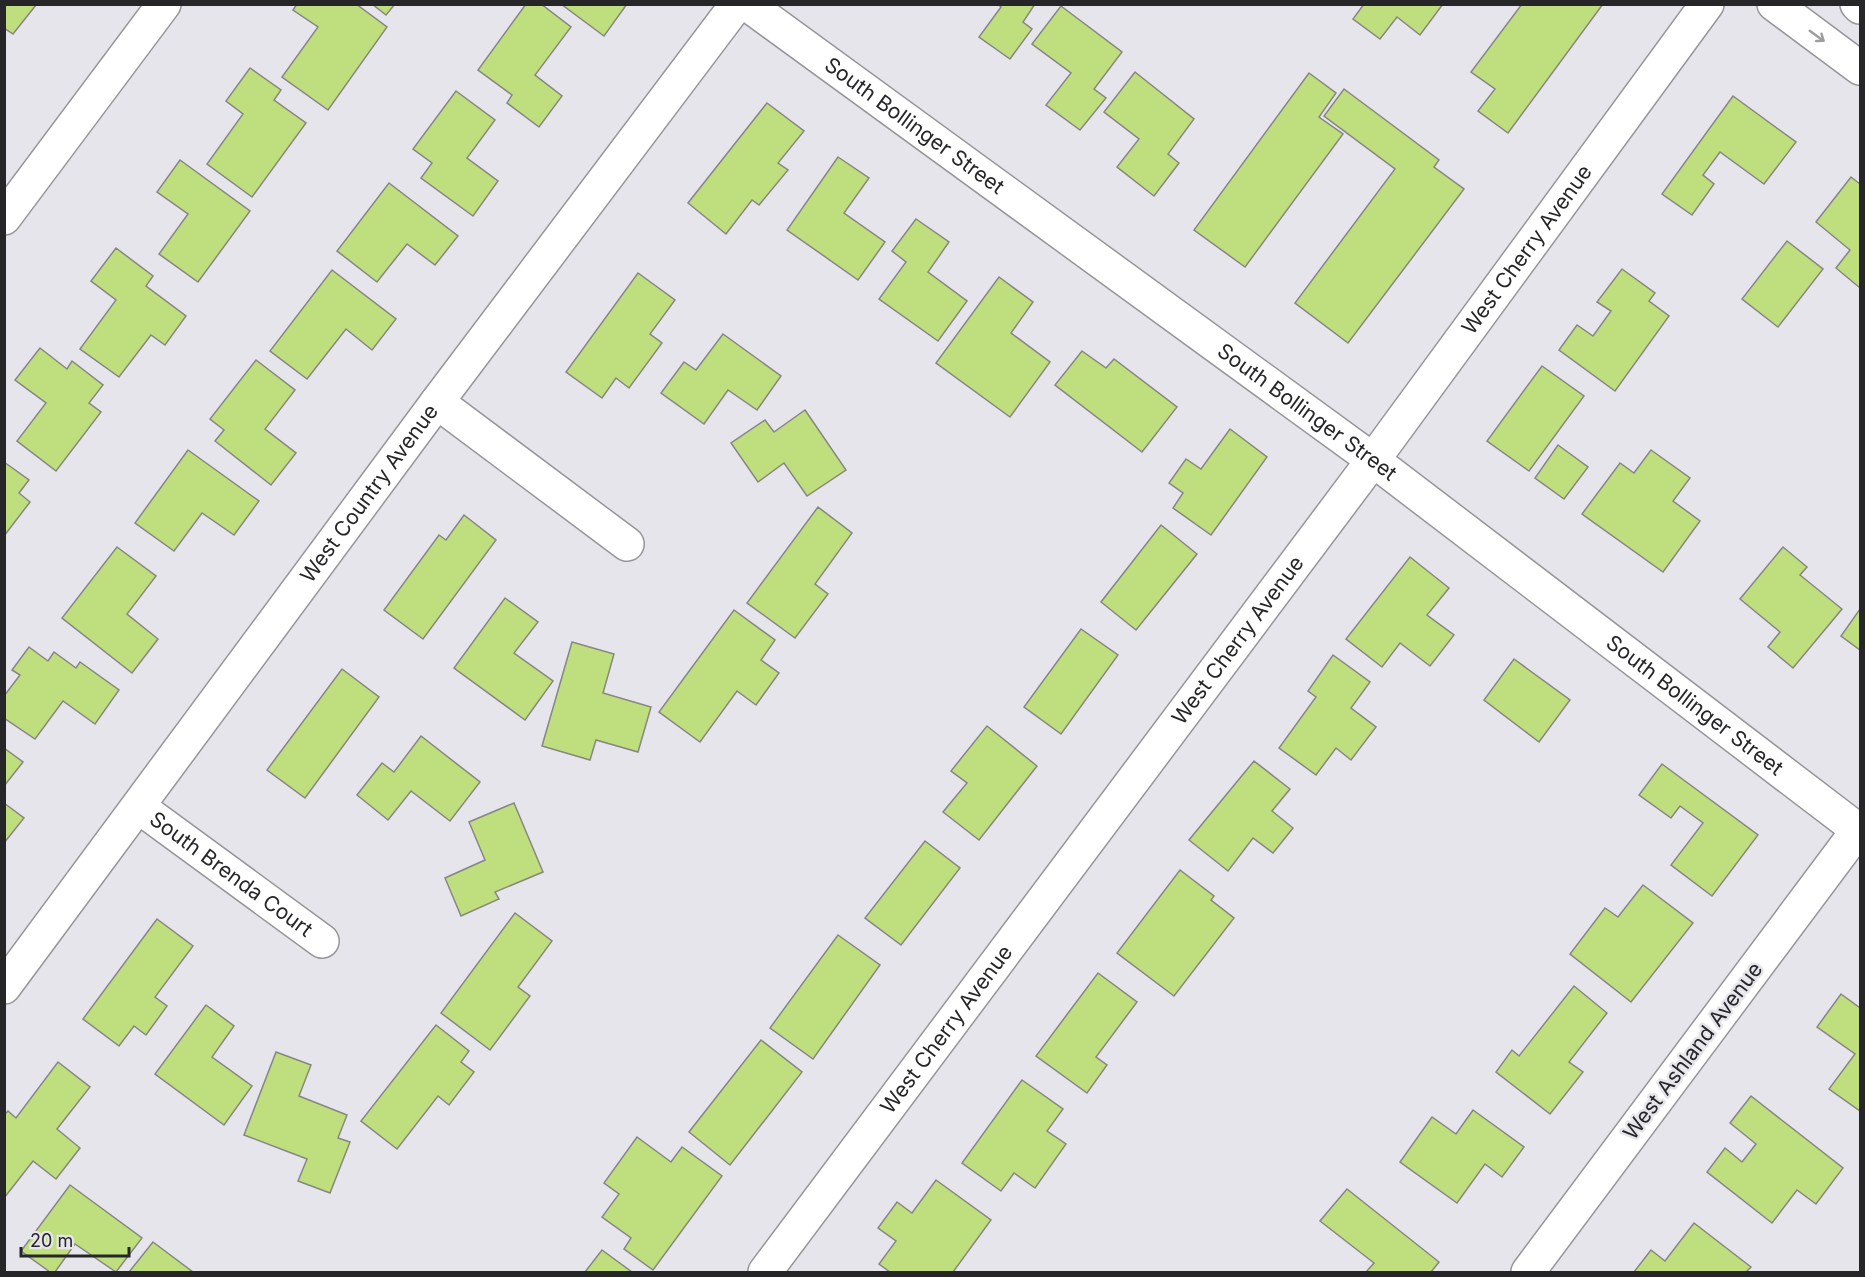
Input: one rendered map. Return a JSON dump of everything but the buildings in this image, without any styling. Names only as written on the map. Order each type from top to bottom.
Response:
[{"type":"street","points":[[4,218],[164,4]]},
{"type":"street","name":"West Country Avenue","points":[[4,987],[437,402],[737,4]]},
{"type":"street","name":"South Bollinger Street","points":[[747,4],[1373,460],[1858,830]]},
{"type":"street","name":"West Cherry Avenue","points":[[765,1272],[1373,460],[1707,4]]},
{"type":"street","points":[[1774,4],[1860,68]]},
{"type":"street","points":[[1857,4],[1860,7]]},
{"type":"street","points":[[437,402],[627,544]]},
{"type":"street","name":"South Brenda Court","points":[[139,807],[322,941]]},
{"type":"street","name":"West Ashland Avenue","points":[[1528,1272],[1858,830]]}]
